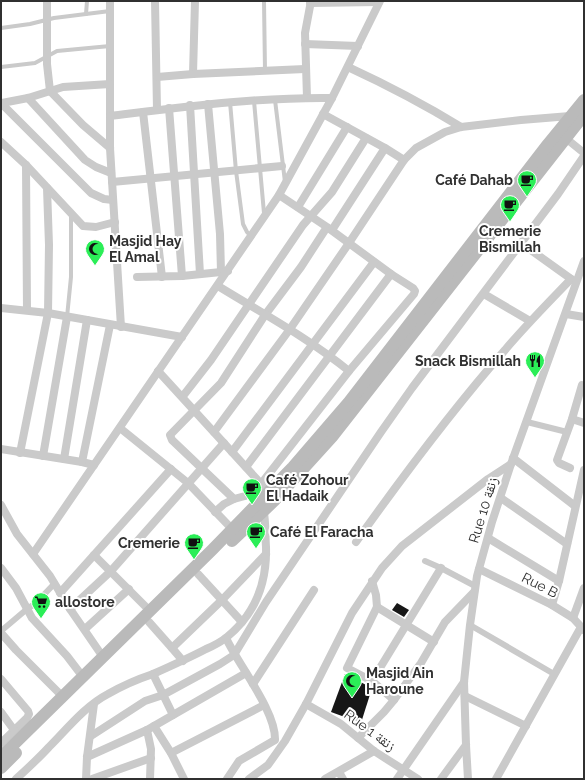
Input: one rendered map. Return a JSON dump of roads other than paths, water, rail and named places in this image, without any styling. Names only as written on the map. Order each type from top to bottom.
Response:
[{"type":"main road","points":[[561,135],[570,116],[584,100]]},
{"type":"main road","points":[[1,768],[96,676],[149,616],[232,529],[332,437],[561,135],[584,115]]},
{"type":"main road","points":[[1,757],[103,657],[198,574],[266,498]]},
{"type":"street","points":[[47,1],[47,56],[48,82],[50,91],[83,125],[110,148]]},
{"type":"street","points":[[110,1],[110,148],[121,326]]},
{"type":"street","points":[[155,1],[157,110]]},
{"type":"street","points":[[192,74],[195,1]]},
{"type":"street","points":[[33,554],[218,286],[225,272],[252,237],[279,195],[332,98],[380,1],[311,2],[305,44],[306,98]]},
{"type":"street","points":[[305,44],[358,46]]},
{"type":"street","points":[[348,67],[431,108],[461,128]]},
{"type":"street","points":[[157,77],[306,69]]},
{"type":"street","points":[[1,103],[28,98],[73,86],[110,84]]},
{"type":"street","points":[[28,98],[85,160],[96,167],[111,173]]},
{"type":"street","points":[[110,116],[169,108],[254,100],[332,98]]},
{"type":"street","points":[[1,103],[91,193],[104,199],[114,200]]},
{"type":"street","points":[[208,104],[225,272]]},
{"type":"street","points":[[190,106],[200,274]]},
{"type":"street","points":[[169,108],[182,276]]},
{"type":"street","points":[[143,112],[162,277]]},
{"type":"street","points":[[323,114],[404,160]]},
{"type":"street","points":[[214,432],[290,329],[404,160],[416,148],[445,132],[461,128],[521,120],[570,116]]},
{"type":"street","points":[[298,207],[347,127]]},
{"type":"street","points":[[91,736],[145,701],[163,695],[234,655],[266,602],[412,388],[521,244],[584,155],[561,135]]},
{"type":"street","points":[[182,396],[208,365],[303,225],[332,192],[366,138]]},
{"type":"street","points":[[1,142],[26,165],[83,226],[96,227],[115,222]]},
{"type":"street","points":[[234,499],[172,440],[170,436],[171,433],[221,383],[265,315],[330,228],[385,148]]},
{"type":"street","points":[[26,165],[27,310]]},
{"type":"street","points":[[112,182],[282,166]]},
{"type":"street","points":[[20,453],[48,313],[47,188]]},
{"type":"street","points":[[16,779],[39,758],[75,720],[108,694],[183,661],[226,638],[242,622],[254,604],[262,587],[265,572],[266,498],[349,371],[414,294],[415,291],[413,288],[374,262],[330,228],[279,195]]},
{"type":"street","points":[[356,542],[458,406],[530,322],[574,281],[521,244]]},
{"type":"street","name":"Rue 10 زنقة","points":[[468,779],[464,682],[470,625],[479,569],[512,461],[566,314],[574,281],[584,261]]},
{"type":"street","points":[[232,452],[374,262]]},
{"type":"street","points":[[137,277],[182,276],[225,272]]},
{"type":"street","points":[[246,468],[391,274]]},
{"type":"street","points":[[218,286],[290,329],[330,356],[349,371]]},
{"type":"street","points":[[484,294],[530,322]]},
{"type":"street","points":[[1,308],[48,313],[182,337]]},
{"type":"street","points":[[566,314],[584,317]]},
{"type":"street","points":[[43,456],[67,317]]},
{"type":"street","points":[[64,459],[87,320]]},
{"type":"street","points":[[82,462],[110,325]]},
{"type":"street","points":[[158,371],[246,468],[266,498]]},
{"type":"street","points":[[570,468],[559,464],[557,460],[572,419],[582,385]]},
{"type":"street","points":[[572,419],[584,423]]},
{"type":"street","points":[[527,422],[567,432]]},
{"type":"street","points":[[120,428],[188,483],[232,529]]},
{"type":"street","points":[[70,609],[111,571],[224,443]]},
{"type":"street","points":[[1,449],[94,465]]},
{"type":"street","points":[[249,779],[268,765],[275,756],[306,704],[352,614],[372,581],[390,558],[402,546],[512,461],[575,506]]},
{"type":"street","points":[[60,593],[171,469]]},
{"type":"street","points":[[552,605],[559,581],[584,470]]},
{"type":"street","points":[[215,512],[224,504],[234,499],[245,496],[266,498]]},
{"type":"street","points":[[501,498],[567,544]]},
{"type":"street","points":[[1,505],[4,521],[33,554],[55,583],[70,609],[103,657]]},
{"type":"street","points":[[488,538],[559,581]]},
{"type":"street","points":[[172,648],[222,600],[266,554]]},
{"type":"street","points":[[94,555],[129,589],[183,661]]},
{"type":"street","points":[[358,738],[394,700],[446,622],[475,589],[441,568],[425,561]]},
{"type":"street","points":[[1,568],[16,588],[32,618],[67,656],[83,677]]},
{"type":"street","points":[[372,681],[441,568]]},
{"type":"street","name":"Rue B","points":[[479,569],[552,605],[573,618],[583,629]]},
{"type":"street","points":[[198,574],[242,622]]},
{"type":"street","points":[[372,581],[376,595],[377,607],[347,668],[372,681],[394,700]]},
{"type":"street","points":[[55,583],[36,603],[1,632],[16,650],[63,697]]},
{"type":"street","points":[[573,618],[584,588]]},
{"type":"street","points":[[85,629],[129,589]]},
{"type":"street","points":[[253,684],[314,590]]},
{"type":"street","points":[[377,607],[434,642]]},
{"type":"street","points":[[470,625],[554,674]]},
{"type":"street","points":[[496,779],[554,674],[583,629]]},
{"type":"street","points":[[226,638],[234,655],[253,684],[276,731],[275,740],[239,761],[227,779]]},
{"type":"street","points":[[87,757],[151,728],[246,673]]},
{"type":"street","points":[[153,674],[173,715]]},
{"type":"street","points":[[1,679],[29,712],[27,718],[1,743]]},
{"type":"street","points":[[397,779],[464,682]]},
{"type":"street","points":[[465,696],[526,726]]},
{"type":"street","points":[[86,779],[87,757],[91,736],[94,704]]},
{"type":"street","name":"Rue 1 زنقة","points":[[306,704],[341,724],[374,751],[418,779]]},
{"type":"street","points":[[171,753],[264,705]]},
{"type":"street","points":[[1,712],[14,730]]},
{"type":"street","points":[[151,728],[171,753],[184,779]]},
{"type":"street","points":[[150,779],[151,728]]},
{"type":"street","points":[[441,779],[466,745]]},
{"type":"street","points":[[325,779],[341,775],[374,751]]},
{"type":"street","points":[[92,779],[151,758]]},
{"type":"lane","points":[[86,14],[87,1]]},
{"type":"lane","points":[[264,1],[265,71]]},
{"type":"lane","points":[[1,28],[30,24],[46,19],[110,11]]},
{"type":"lane","points":[[1,67],[35,63],[57,52],[111,46]]},
{"type":"lane","points":[[275,99],[285,184]]},
{"type":"lane","points":[[254,100],[265,216]]},
{"type":"lane","points":[[230,102],[236,171],[243,224],[247,232],[252,237]]},
{"type":"lane","points":[[67,317],[71,277],[71,214]]},
{"type":"place","name":"Café Dahab","points":[[527,197]]},
{"type":"place","name":"Cremerie Bismillah","points":[[510,222]]},
{"type":"place","name":"Masjid Hay El Amal","points":[[95,266]]},
{"type":"place","name":"Snack Bismillah","points":[[535,378]]},
{"type":"place","name":"Café Zohour El Hadaik","points":[[252,505]]},
{"type":"place","name":"Café El Faracha","points":[[256,549]]},
{"type":"place","name":"Cremerie","points":[[194,560]]},
{"type":"place","name":"allostore","points":[[41,619]]},
{"type":"place","name":"Masjid Ain Haroune","points":[[352,698]]}]
